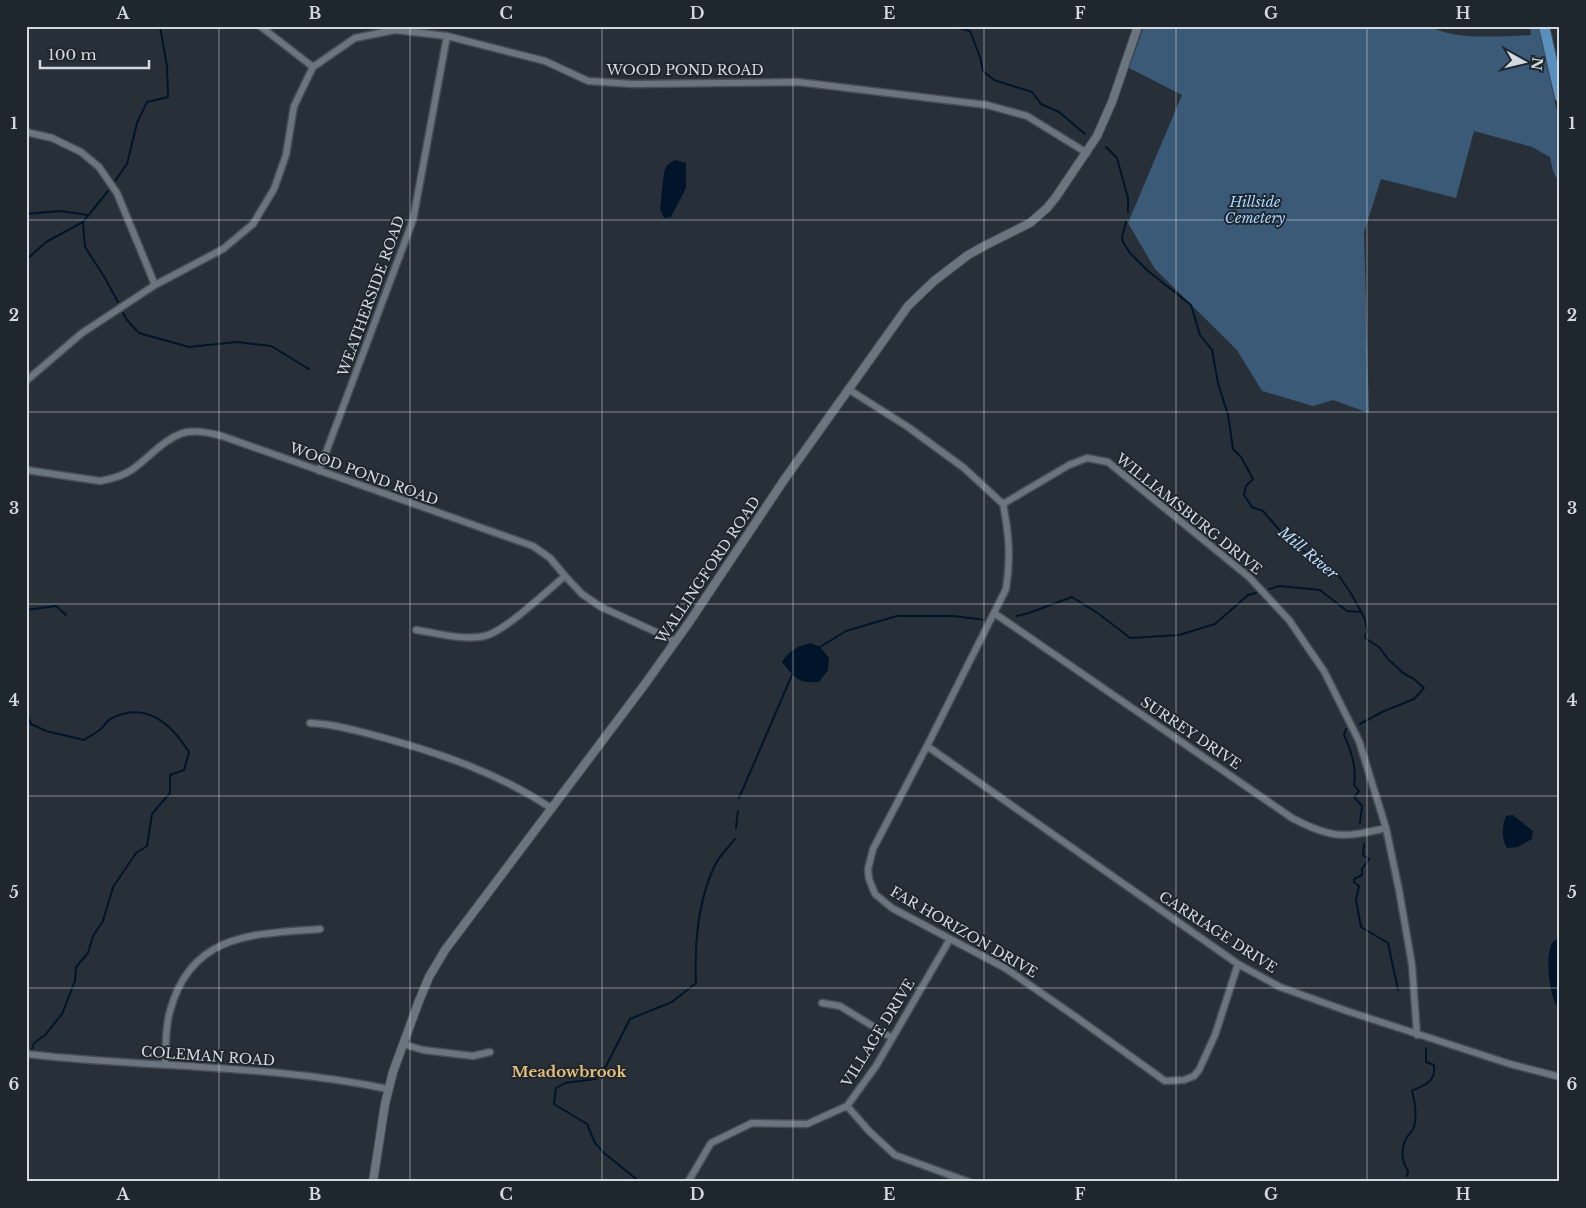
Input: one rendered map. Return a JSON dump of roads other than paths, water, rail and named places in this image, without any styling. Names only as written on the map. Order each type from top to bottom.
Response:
[{"type":"main road","points":[[1544,26],[1560,97]]},
{"type":"street","points":[[26,381],[82,333],[155,285],[223,249],[253,224],[274,189],[286,155],[294,106],[312,67],[260,26]]},
{"type":"street","name":"WALLINGFORD ROAD","points":[[373,1182],[388,1088],[418,1001],[436,964],[465,922],[616,724],[675,642],[848,389],[915,298],[968,255],[1023,228],[1037,218],[1056,197],[1087,153],[1104,122],[1138,26]]},
{"type":"street","name":"WOOD POND ROAD","points":[[312,67],[355,38],[395,30],[447,36],[546,61],[588,81],[633,84],[798,82],[987,105],[1027,116],[1087,153]]},
{"type":"street","name":"WEATHERSIDE ROAD","points":[[319,471],[413,220],[447,36]]},
{"type":"street","points":[[26,132],[52,138],[81,152],[99,167],[116,193],[155,285]]},
{"type":"street","points":[[848,389],[908,427],[964,468],[1003,504]]},
{"type":"street","name":"WOOD POND ROAD","points":[[26,470],[100,481],[112,479],[133,469],[165,442],[186,432],[200,432],[222,436],[532,546],[550,558],[582,594],[601,607],[675,642]]},
{"type":"street","name":"WILLIAMSBURG DRIVE","points":[[1003,504],[1069,464],[1087,458],[1108,462],[1249,577],[1289,620],[1324,671],[1359,741],[1386,828],[1412,965],[1417,1035]]},
{"type":"street","name":"FAR HORIZON DRIVE","points":[[1003,504],[1008,532],[1010,566],[1006,589],[873,849],[868,864],[869,879],[875,894],[892,908],[1005,968],[1165,1080],[1184,1080],[1194,1076],[1199,1070],[1215,1035],[1238,964]]},
{"type":"street","points":[[416,630],[468,638],[486,636],[505,626],[565,576]]},
{"type":"street","name":"SURREY DRIVE","points":[[994,614],[1292,818],[1313,829],[1335,836],[1358,835],[1386,828]]},
{"type":"street","points":[[310,723],[330,724],[445,756],[512,784],[551,808]]},
{"type":"street","name":"CARRIAGE DRIVE","points":[[927,746],[1238,964],[1280,987],[1417,1035],[1510,1064],[1560,1077]]},
{"type":"street","points":[[165,1064],[169,1012],[175,994],[184,977],[200,959],[219,945],[257,934],[320,929]]},
{"type":"street","name":"VILLAGE DRIVE","points":[[688,1182],[711,1143],[752,1123],[808,1124],[847,1106],[876,1066],[950,939]]},
{"type":"street","points":[[822,1003],[840,1006],[892,1038]]},
{"type":"street","points":[[403,1044],[423,1050],[473,1056],[490,1052]]},
{"type":"street","name":"COLEMAN ROAD","points":[[26,1054],[291,1074],[388,1088]]},
{"type":"street","points":[[847,1106],[869,1131],[895,1154],[969,1182]]},
{"type":"waterway","points":[[115,181],[127,164],[137,123],[147,102],[168,97],[167,67],[160,26]]},
{"type":"waterway","name":"Mill River","points":[[951,26],[970,31],[983,71],[994,80],[1032,92],[1041,104],[1059,112],[1085,134]]},
{"type":"waterway","name":"Mill River","points":[[1106,147],[1117,158],[1128,198],[1128,212]]},
{"type":"waterway","points":[[26,260],[46,242],[83,222],[108,191]]},
{"type":"waterway","points":[[26,214],[60,211],[88,215]]},
{"type":"waterway","points":[[83,222],[85,247],[118,302]]},
{"type":"waterway","name":"Mill River","points":[[1126,222],[1122,237],[1130,253],[1148,271],[1191,305],[1200,335],[1212,350],[1218,383],[1228,415],[1233,449],[1241,457],[1253,479],[1246,486],[1244,495],[1252,507],[1263,511],[1282,533],[1298,547],[1337,573],[1365,619],[1367,630],[1365,638],[1379,647],[1388,659],[1403,673],[1414,679],[1424,688],[1414,699],[1382,712],[1360,724]]},
{"type":"waterway","points":[[123,313],[139,333],[189,347],[237,342],[271,346],[309,369]]},
{"type":"waterway","points":[[1269,589],[1279,586],[1320,590],[1347,611],[1361,612]]},
{"type":"waterway","points":[[1017,616],[1072,597],[1099,614],[1130,638],[1179,635],[1215,624],[1248,595],[1256,593]]},
{"type":"waterway","points":[[26,610],[56,606],[66,615]]},
{"type":"waterway","points":[[820,647],[846,631],[897,616],[953,616],[986,620]]},
{"type":"waterway","points":[[739,798],[792,675]]},
{"type":"waterway","points":[[26,712],[31,724],[46,731],[84,740],[101,729],[112,718],[125,713],[147,714],[166,724],[189,752],[184,770],[170,775],[170,793],[152,814],[147,846],[136,853],[113,887],[103,921],[93,936],[88,953],[76,967],[75,981],[62,1014],[45,1035],[34,1043],[32,1049]]},
{"type":"waterway","name":"Mill River","points":[[1346,729],[1344,735],[1353,759],[1354,785],[1359,791],[1354,797],[1362,806],[1360,823]]},
{"type":"waterway","points":[[736,828],[738,811]]},
{"type":"waterway","points":[[640,1182],[604,1153],[595,1143],[587,1124],[554,1104],[556,1088],[565,1083],[595,1079],[606,1066],[630,1019],[672,1002],[696,983],[698,924],[704,894],[716,863],[735,839]]},
{"type":"waterway","name":"Mill River","points":[[1364,844],[1363,855],[1369,859],[1362,869],[1362,875],[1354,879],[1354,882],[1359,886],[1356,900],[1361,927],[1388,943],[1398,990]]},
{"type":"waterway","name":"Mill River","points":[[1407,1176],[1408,1171],[1404,1163],[1403,1150],[1405,1141],[1413,1130],[1415,1123],[1412,1091],[1429,1082],[1434,1071],[1434,1065],[1426,1062],[1426,1048]]},
{"type":"waterway","points":[[26,1065],[28,1060]]},
{"type":"district","name":"Meadowbrook","points":[[569,1072]]},
{"type":"park label","name":"Hillside Cemetery","points":[[1255,210]]}]
